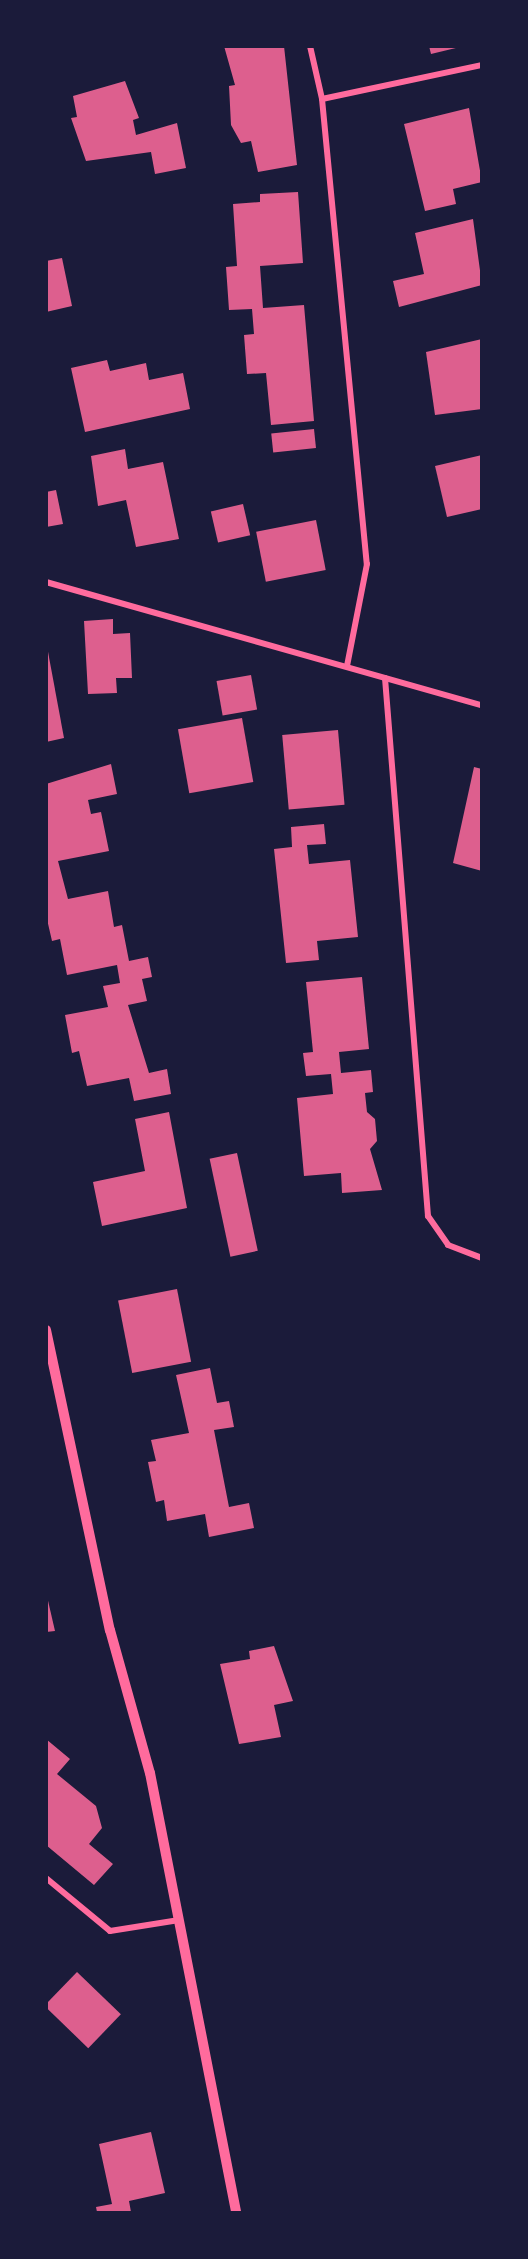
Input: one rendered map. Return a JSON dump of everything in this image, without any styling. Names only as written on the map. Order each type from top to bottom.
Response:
[{"type":"street","points":[[310,46],[322,99],[367,564],[347,666]]},
{"type":"street","points":[[322,99],[482,65]]},
{"type":"street","points":[[46,582],[482,705]]},
{"type":"street","points":[[385,678],[428,1216],[447,1245],[482,1258]]},
{"type":"street","points":[[46,1330],[110,1630],[150,1773],[236,2212]]},
{"type":"street","points":[[46,1878],[110,1931],[179,1920]]},
{"type":"building","points":[[224,46],[284,46],[297,165],[258,172],[251,141],[241,143],[231,125],[229,86],[235,85]]},
{"type":"building","points":[[429,46],[460,46],[460,47],[431,54]]},
{"type":"building","points":[[125,81],[139,118],[133,120],[136,135],[177,123],[186,168],[155,174],[151,152],[86,161],[71,118],[77,117],[73,96]]},
{"type":"building","points":[[469,108],[482,182],[453,189],[456,204],[425,211],[404,124]]},
{"type":"building","points":[[298,192],[303,263],[260,266],[263,308],[304,305],[314,421],[271,425],[266,373],[247,374],[244,335],[254,334],[252,309],[229,310],[226,267],[237,266],[233,204],[260,202],[260,194]]},
{"type":"building","points":[[473,219],[482,285],[399,307],[393,281],[424,274],[415,233]]},
{"type":"building","points":[[62,258],[72,306],[46,312],[46,261]]},
{"type":"building","points":[[482,339],[482,409],[435,415],[426,352]]},
{"type":"building","points":[[107,360],[110,371],[146,363],[149,380],[183,373],[190,409],[85,432],[71,368]]},
{"type":"building","points":[[314,429],[316,448],[273,452],[271,433]]},
{"type":"building","points":[[125,449],[128,469],[163,462],[179,539],[136,547],[126,500],[98,506],[91,456]]},
{"type":"building","points":[[482,455],[482,509],[447,517],[435,466]]},
{"type":"building","points":[[56,490],[63,524],[46,527],[46,492]]},
{"type":"building","points":[[243,504],[250,535],[218,543],[211,511]]},
{"type":"building","points":[[316,520],[326,570],[266,582],[256,532]]},
{"type":"building","points":[[113,619],[113,634],[130,633],[132,678],[116,678],[117,693],[88,694],[84,621]]},
{"type":"building","points":[[46,641],[64,738],[46,742]]},
{"type":"building","points":[[251,675],[257,709],[223,716],[217,681]]},
{"type":"building","points":[[242,718],[253,782],[189,793],[178,729]]},
{"type":"building","points":[[338,730],[345,805],[289,810],[282,735]]},
{"type":"building","points":[[111,764],[117,794],[88,800],[91,814],[101,812],[109,851],[58,861],[68,899],[108,891],[114,927],[122,925],[129,961],[148,957],[152,977],[142,979],[147,1001],[128,1005],[149,1073],[167,1069],[171,1094],[134,1101],[129,1078],[87,1086],[79,1051],[72,1053],[65,1015],[108,1007],[103,986],[120,983],[117,965],[67,975],[60,939],[52,941],[46,915],[46,784]]},
{"type":"building","points":[[474,767],[482,769],[482,871],[453,863]]},
{"type":"building","points":[[324,824],[326,844],[307,845],[309,864],[350,860],[358,937],[317,941],[319,960],[286,963],[274,849],[292,847],[291,827]]},
{"type":"building","points":[[362,977],[369,1049],[339,1052],[341,1073],[371,1070],[373,1092],[365,1093],[367,1112],[375,1119],[377,1141],[370,1149],[382,1190],[342,1193],[341,1173],[304,1176],[297,1098],[333,1094],[331,1074],[306,1076],[303,1053],[313,1052],[306,982]]},
{"type":"building","points":[[169,1112],[187,1208],[102,1226],[93,1182],[145,1171],[135,1119]]},
{"type":"building","points":[[237,1153],[258,1251],[230,1257],[210,1159]]},
{"type":"building","points":[[177,1289],[191,1362],[132,1373],[118,1300]]},
{"type":"building","points":[[210,1368],[217,1403],[229,1401],[234,1427],[214,1430],[229,1507],[249,1503],[254,1528],[209,1537],[205,1514],[167,1521],[164,1500],[156,1502],[148,1462],[156,1461],[151,1440],[189,1433],[176,1375]]},
{"type":"building","points":[[46,1592],[55,1631],[46,1632]]},
{"type":"building","points":[[274,1646],[293,1701],[274,1705],[281,1737],[239,1744],[220,1664],[250,1659],[249,1651]]},
{"type":"building","points":[[46,1739],[70,1759],[57,1774],[96,1806],[102,1828],[89,1844],[113,1864],[94,1885],[46,1845]]},
{"type":"building","points":[[77,1972],[121,2014],[88,2048],[46,2007],[46,2004]]},
{"type":"building","points":[[151,2132],[165,2193],[129,2201],[131,2212],[97,2212],[96,2207],[112,2204],[99,2144]]}]
